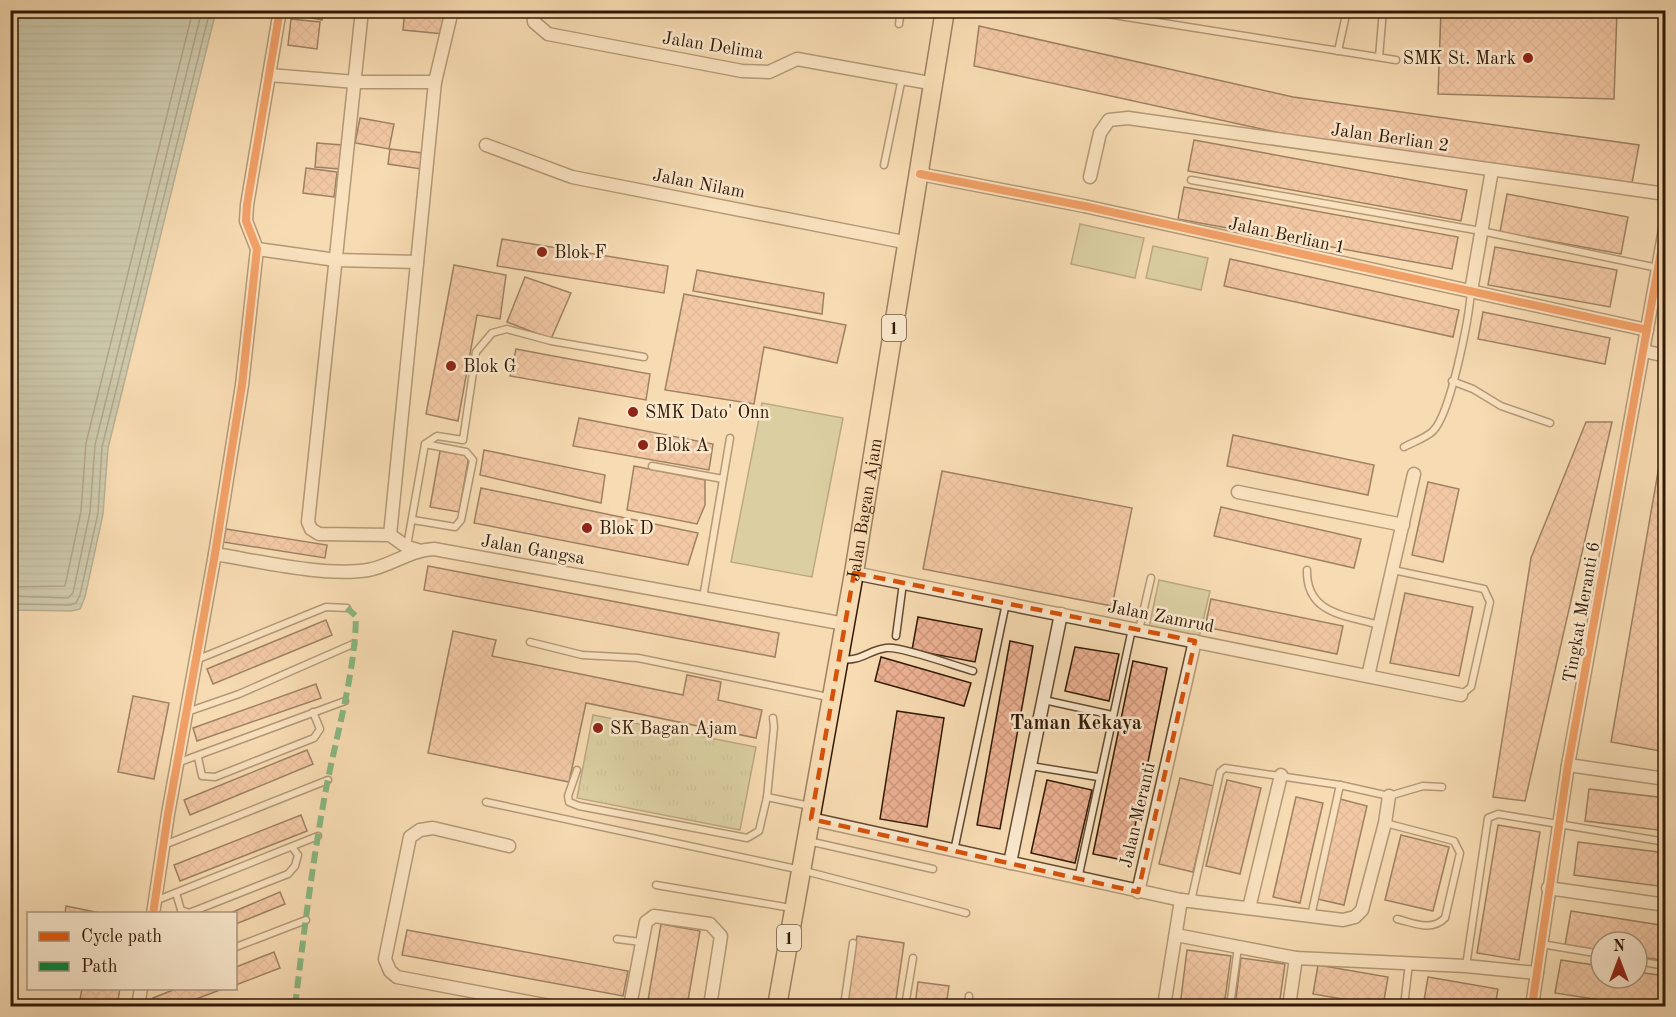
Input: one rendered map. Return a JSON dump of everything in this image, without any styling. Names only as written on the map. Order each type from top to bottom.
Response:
[{"type":"main road","name":"Jalan Bagan Ajam","points":[[777,1006],[854,573],[935,84],[945,10]]},
{"type":"street","points":[[153,908],[215,554],[243,374],[256,249],[246,221],[247,205],[280,10]]},
{"type":"street","points":[[362,10],[308,522],[311,529],[319,534],[390,535],[412,549]]},
{"type":"street","points":[[390,535],[435,82],[452,10]]},
{"type":"street","name":"Jalan Delima","points":[[533,10],[534,22],[548,34],[742,71],[770,72],[797,59],[935,84]]},
{"type":"street","points":[[269,75],[356,82],[435,82]]},
{"type":"street","name":"Jalan Berlian 2","points":[[1090,177],[1100,133],[1109,120],[1128,118],[1665,194]]},
{"type":"street","name":"Jalan Nilam","points":[[486,145],[572,177],[909,243]]},
{"type":"street","points":[[1471,291],[1492,170]]},
{"type":"street","name":"Jalan Berlian 1","points":[[920,174],[1084,206],[1647,330]]},
{"type":"street","name":"Tingkat Meranti 6","points":[[1532,1006],[1557,825],[1659,268],[1665,224]]},
{"type":"street","points":[[256,249],[336,260],[417,262]]},
{"type":"street","points":[[1644,351],[1665,356]]},
{"type":"street","points":[[1368,676],[1414,474]]},
{"type":"street","points":[[1238,492],[1403,525]]},
{"type":"street","name":"Jalan Gangsa","points":[[215,554],[326,570],[369,570],[412,549],[434,549],[845,624]]},
{"type":"street","name":"Jalan Zamrud","points":[[854,573],[1461,695]]},
{"type":"street","points":[[1010,863],[1061,614]]},
{"type":"street","name":"Jalan Meranti","points":[[1138,892],[1195,641]]},
{"type":"street","points":[[1568,765],[1665,779]]},
{"type":"street","points":[[1249,908],[1281,775]]},
{"type":"street","points":[[812,813],[954,851],[1138,892],[1186,901],[1343,920],[1355,917],[1362,910],[1385,823],[1389,796]]},
{"type":"street","points":[[509,846],[433,828],[420,830],[410,837],[385,959],[390,970],[397,977],[550,1006]]},
{"type":"street","points":[[1548,888],[1665,905]]},
{"type":"street","points":[[1164,1006],[1176,936],[1186,901]]},
{"type":"street","points":[[630,1006],[646,922],[654,916],[710,924],[721,936],[710,1006]]},
{"type":"street","points":[[1176,936],[1296,958],[1466,966],[1537,973]]},
{"type":"street","points":[[1289,1006],[1296,958]]},
{"type":"street","points":[[138,1006],[141,990]]},
{"type":"lane","points":[[899,24],[901,10]]},
{"type":"lane","points":[[1082,10],[1396,60]]},
{"type":"lane","points":[[1338,51],[1347,10]]},
{"type":"lane","points":[[1379,57],[1383,10]]},
{"type":"lane","points":[[884,165],[902,78]]},
{"type":"lane","points":[[1191,180],[1481,231],[1659,268]]},
{"type":"lane","points":[[1404,447],[1433,431],[1443,413],[1469,314],[1471,291]]},
{"type":"lane","points":[[412,549],[413,520],[425,444],[436,436],[462,440],[476,352],[492,333],[507,329],[551,341],[644,357]]},
{"type":"lane","points":[[1452,381],[1473,389],[1501,406],[1550,423]]},
{"type":"lane","points":[[703,598],[730,438]]},
{"type":"lane","points":[[413,520],[455,527],[461,520],[473,460],[466,452],[425,444]]},
{"type":"lane","points":[[652,466],[723,479]]},
{"type":"lane","points":[[1307,570],[1307,585],[1314,601],[1331,611],[1380,625]]},
{"type":"lane","points":[[1393,570],[1484,589],[1490,602],[1486,623],[1471,687],[1461,695]]},
{"type":"lane","points":[[1078,879],[1112,715],[1151,578]]},
{"type":"lane","points":[[896,636],[903,582]]},
{"type":"lane","points":[[954,851],[1006,603]]},
{"type":"lane","points":[[196,660],[326,607],[347,608]]},
{"type":"lane","points":[[530,642],[582,655],[638,658],[832,698]]},
{"type":"lane","points":[[186,713],[239,694],[353,644]]},
{"type":"lane","points":[[839,659],[861,659],[871,652],[888,647],[973,671]]},
{"type":"lane","points":[[1044,699],[1112,715]]},
{"type":"lane","points":[[177,763],[345,701]]},
{"type":"lane","points":[[198,757],[202,776],[215,777],[314,738],[320,729],[314,712]]},
{"type":"lane","points":[[577,771],[568,796],[569,802],[579,806],[747,838],[759,831],[766,797],[774,727],[772,718]]},
{"type":"lane","points":[[1031,766],[1098,777]]},
{"type":"lane","points":[[1186,901],[1220,772],[1225,768],[1232,767],[1340,785],[1389,796],[1423,786],[1442,787]]},
{"type":"lane","points":[[163,845],[328,780]]},
{"type":"lane","points":[[1311,916],[1340,785]]},
{"type":"lane","points":[[766,797],[812,813]]},
{"type":"lane","points":[[486,802],[801,870],[966,913]]},
{"type":"lane","points":[[1466,966],[1488,818],[1498,814],[1665,842]]},
{"type":"lane","points":[[1385,823],[1454,841],[1460,853],[1445,918],[1439,924],[1430,927],[1397,919]]},
{"type":"lane","points":[[153,908],[176,893],[318,836]]},
{"type":"lane","points":[[806,841],[933,869]]},
{"type":"lane","points":[[192,912],[288,874],[295,866],[298,855],[292,847]]},
{"type":"lane","points":[[656,885],[795,908]]},
{"type":"lane","points":[[176,893],[181,910],[186,912]]},
{"type":"lane","points":[[237,947],[306,920]]},
{"type":"lane","points":[[617,939],[641,942]]},
{"type":"lane","points":[[844,1006],[853,943]]},
{"type":"lane","points":[[1540,944],[1589,952]]},
{"type":"lane","points":[[1230,1006],[1238,947]]},
{"type":"lane","points":[[905,1006],[913,958]]},
{"type":"lane","points":[[1404,1006],[1409,963]]},
{"type":"lane","points":[[1649,963],[1665,966]]},
{"type":"lane","points":[[968,1006],[969,996]]},
{"type":"highlighted area","points":[[854,573],[1195,641],[1138,892],[811,819]]},
{"type":"green space","points":[[1080,224],[1144,238],[1135,278],[1071,264]]},
{"type":"green space","points":[[1153,246],[1208,258],[1201,290],[1146,278]]},
{"type":"green space","points":[[762,403],[843,418],[812,577],[731,562]]},
{"type":"green space","points":[[1159,580],[1210,591],[1199,638],[1149,627]]},
{"type":"green space","points":[[593,715],[756,747],[740,830],[577,798]]},
{"type":"water","points":[[11,10],[216,11],[108,448],[103,514],[85,597],[80,609],[71,611],[11,610]]},
{"type":"building","points":[[293,10],[324,10],[322,20],[293,14]]},
{"type":"building","points":[[405,10],[446,10],[444,34],[403,30]]},
{"type":"building","points":[[836,10],[871,10],[871,16]]},
{"type":"building","points":[[1441,10],[1617,10],[1614,99],[1438,94]]},
{"type":"building","points":[[291,19],[320,22],[317,49],[288,45]]},
{"type":"building","points":[[979,26],[1293,97],[1639,145],[1632,183],[1289,135],[974,66]]},
{"type":"building","points":[[360,118],[394,124],[389,149],[355,143]]},
{"type":"building","points":[[1194,140],[1467,190],[1461,221],[1188,171]]},
{"type":"building","points":[[317,143],[342,145],[340,169],[315,167]]},
{"type":"building","points":[[390,149],[423,153],[421,169],[388,164]]},
{"type":"building","points":[[306,168],[337,172],[334,197],[303,193]]},
{"type":"building","points":[[1184,187],[1458,237],[1452,269],[1178,219]]},
{"type":"building","points":[[1507,194],[1628,217],[1621,254],[1500,232]]},
{"type":"building","name":"Blok F","points":[[502,239],[668,266],[664,293],[497,266]]},
{"type":"building","points":[[1495,247],[1617,270],[1610,307],[1488,285]]},
{"type":"building","points":[[1230,259],[1459,310],[1453,337],[1224,286]]},
{"type":"building","name":"Blok G","points":[[454,265],[506,275],[500,319],[477,315],[458,421],[426,414]]},
{"type":"building","points":[[697,270],[824,293],[822,314],[693,291]]},
{"type":"building","points":[[525,277],[571,293],[551,339],[507,322]]},
{"type":"building","points":[[684,294],[846,325],[837,363],[764,347],[754,404],[665,390]]},
{"type":"building","points":[[1483,312],[1610,338],[1605,364],[1478,339]]},
{"type":"building","points":[[516,349],[650,374],[646,400],[510,376]]},
{"type":"building","name":"Blok A","points":[[579,418],[713,444],[709,470],[573,446]]},
{"type":"building","points":[[1586,422],[1612,422],[1525,801],[1493,797],[1531,558]]},
{"type":"building","points":[[1666,426],[1666,752],[1611,742]]},
{"type":"building","points":[[1233,435],[1374,465],[1368,495],[1227,466]]},
{"type":"building","points":[[484,450],[605,475],[601,503],[480,475]]},
{"type":"building","points":[[440,451],[469,456],[459,512],[430,507]]},
{"type":"building","points":[[634,466],[705,480],[705,505],[697,524],[627,510]]},
{"type":"building","points":[[942,471],[1132,508],[1112,606],[923,569]]},
{"type":"building","points":[[1428,482],[1459,489],[1443,562],[1412,555]]},
{"type":"building","name":"Blok D","points":[[481,488],[698,533],[688,565],[474,523]]},
{"type":"building","points":[[1221,507],[1361,539],[1354,568],[1214,536]]},
{"type":"building","points":[[226,529],[327,545],[325,558],[223,542]]},
{"type":"building","points":[[428,566],[779,633],[775,657],[424,590]]},
{"type":"building","points":[[1405,593],[1473,607],[1459,676],[1390,663]]},
{"type":"building","points":[[1211,599],[1343,626],[1337,654],[1205,627]]},
{"type":"building","points":[[918,617],[982,629],[975,662],[912,650]]},
{"type":"building","points":[[326,620],[332,635],[213,684],[207,669]]},
{"type":"building","points":[[453,631],[496,640],[492,656],[683,695],[687,675],[721,682],[718,700],[762,710],[756,738],[586,703],[569,782],[428,753]]},
{"type":"building","points":[[1010,641],[1033,646],[1000,829],[977,825]]},
{"type":"building","points":[[1075,647],[1119,654],[1109,701],[1065,691]]},
{"type":"building","points":[[881,657],[971,683],[964,706],[875,681]]},
{"type":"building","points":[[1133,661],[1167,668],[1128,861],[1093,854]]},
{"type":"building","points":[[316,684],[321,698],[197,741],[193,728]]},
{"type":"building","points":[[133,696],[169,703],[154,779],[118,772]]},
{"type":"building","points":[[897,711],[944,718],[927,827],[880,819]]},
{"type":"building","points":[[307,750],[313,764],[190,815],[184,800]]},
{"type":"building","points":[[1180,778],[1214,786],[1193,872],[1159,864]]},
{"type":"building","points":[[1047,780],[1092,790],[1075,863],[1031,853]]},
{"type":"building","points":[[1227,780],[1261,788],[1240,874],[1206,866]]},
{"type":"building","points":[[1589,789],[1666,798],[1666,831],[1585,821]]},
{"type":"building","points":[[1296,797],[1323,803],[1300,903],[1273,897]]},
{"type":"building","points":[[1340,799],[1367,806],[1344,905],[1317,899]]},
{"type":"building","points":[[301,815],[307,831],[180,881],[174,865]]},
{"type":"building","points":[[1498,825],[1540,832],[1519,960],[1477,953]]},
{"type":"building","points":[[1401,835],[1449,847],[1433,911],[1385,900]]},
{"type":"building","points":[[1578,842],[1666,853],[1666,887],[1574,875]]},
{"type":"building","points":[[280,892],[285,904],[237,924],[237,912],[233,912]]},
{"type":"building","points":[[66,906],[95,912],[65,912]]},
{"type":"building","points":[[1571,911],[1666,926],[1666,961],[1649,958],[1649,930],[1589,930],[1589,948],[1565,945]]},
{"type":"building","points":[[661,924],[700,931],[687,1006],[647,1006]]},
{"type":"building","points":[[407,930],[628,971],[623,996],[402,955]]},
{"type":"building","points":[[857,936],[904,943],[895,1006],[847,1006]]},
{"type":"building","points":[[1187,950],[1231,956],[1224,1006],[1180,1006]]},
{"type":"building","points":[[274,952],[280,968],[237,985],[237,967]]},
{"type":"building","points":[[1241,958],[1285,964],[1279,1006],[1235,1006]]},
{"type":"building","points":[[1561,960],[1589,964],[1589,990],[1649,990],[1649,974],[1666,976],[1666,1006],[1639,1006],[1555,993]]},
{"type":"building","points":[[1318,965],[1388,977],[1383,1006],[1313,994]]},
{"type":"building","points":[[1428,977],[1498,989],[1495,1006],[1423,1006]]},
{"type":"building","points":[[918,982],[949,986],[946,1006],[915,1006]]},
{"type":"building","points":[[82,990],[120,990],[117,1006],[79,1006]]},
{"type":"building","points":[[173,990],[220,990],[178,1006],[157,1006],[153,998]]},
{"type":"building","points":[[994,1000],[1025,1006],[993,1006]]},
{"type":"marked path","points":[[295,1006],[317,839],[353,658],[356,616],[347,608]]},
{"type":"cycle path","points":[[153,912],[242,385],[257,249],[246,221],[247,205],[280,10]]},
{"type":"cycle path","points":[[920,174],[1084,206],[1647,330]]},
{"type":"cycle path","points":[[1532,1006],[1568,765],[1666,224]]},
{"type":"place","name":"SMK St. Mark","points":[[1528,58]]},
{"type":"place","name":"Blok F","points":[[542,252]]},
{"type":"place","name":"Blok G","points":[[451,366]]},
{"type":"place","name":"SMK Dato' Onn","points":[[633,412]]},
{"type":"place","name":"Blok A","points":[[643,445]]},
{"type":"place","name":"Blok D","points":[[587,528]]},
{"type":"place","name":"SK Bagan Ajam","points":[[598,728]]},
{"type":"district","name":"Taman Kekaya","points":[[1076,722]]}]
